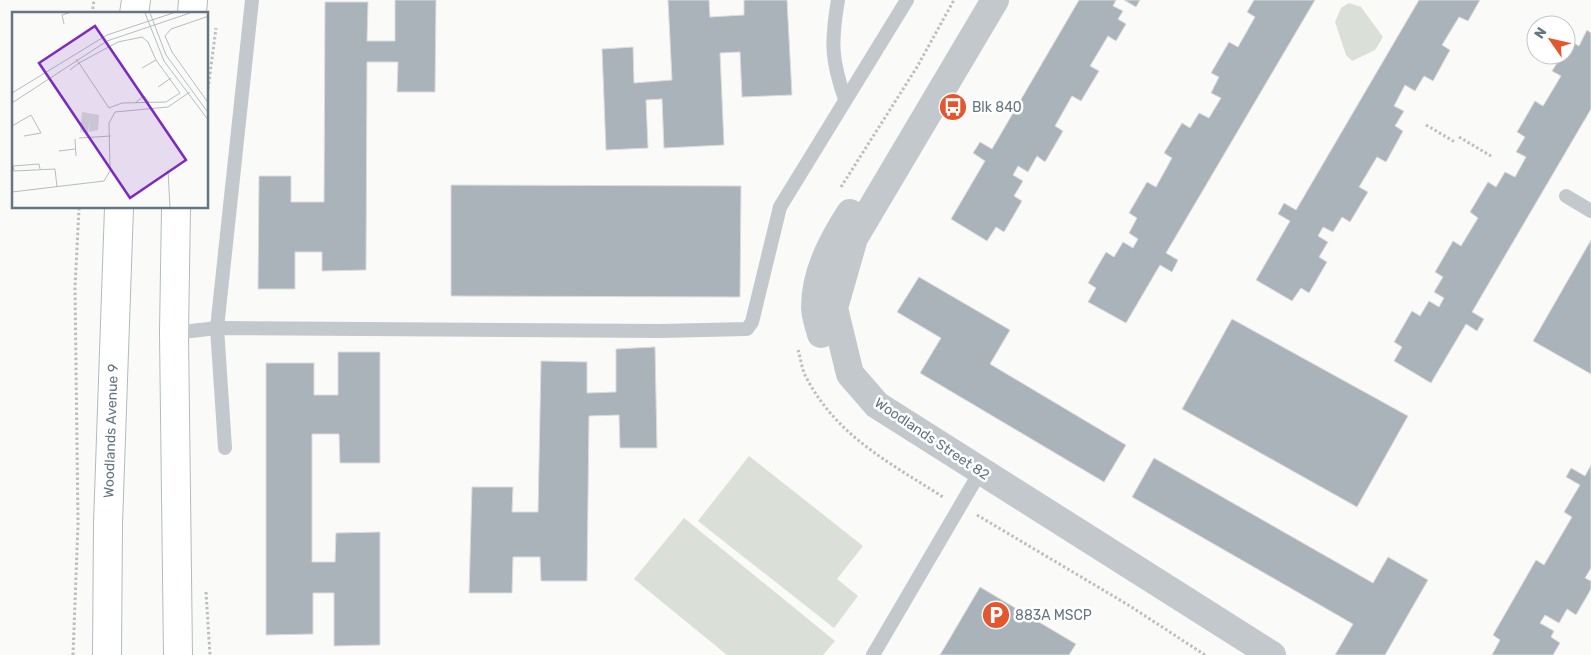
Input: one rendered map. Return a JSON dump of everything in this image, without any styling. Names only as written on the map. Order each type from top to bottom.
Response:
[{"type":"main road","points":[[193,0],[201,12]]},
{"type":"main road","name":"Woodlands Avenue 9","points":[[107,655],[108,524],[119,209]]},
{"type":"main road","points":[[176,209],[174,333],[178,655]]},
{"type":"street","name":"Woodlands Street 82","points":[[975,0],[927,86],[829,249],[820,273],[815,308],[831,374],[845,397],[862,418],[971,488],[1091,549],[1272,655]]},
{"type":"street","name":"Woodlands Street 82","points":[[971,488],[877,405],[850,374],[834,308],[854,238],[996,0]]},
{"type":"street","name":"Woodlands Street 82","points":[[1091,549],[1247,655]]},
{"type":"lane","points":[[225,448],[217,328],[252,0]]},
{"type":"lane","points":[[838,0],[832,52],[835,70],[845,99]]},
{"type":"lane","points":[[174,333],[217,328],[650,331],[747,329],[752,322],[780,207],[907,0]]},
{"type":"lane","points":[[1566,196],[1591,211]]},
{"type":"lane","points":[[873,655],[971,488]]},
{"type":"path","points":[[840,188],[917,67],[954,0]]},
{"type":"path","points":[[1426,126],[1456,142]]},
{"type":"path","points":[[1459,137],[1491,156]]},
{"type":"path","points":[[73,655],[78,524],[75,288],[79,209]]},
{"type":"path","points":[[796,341],[806,378],[834,419],[863,446],[971,488],[1130,606],[1204,655]]},
{"type":"shaded area","points":[[1349,3],[1361,7],[1383,37],[1375,50],[1352,61],[1346,55],[1335,22],[1341,8]]},
{"type":"shaded area","points":[[749,456],[863,546],[837,579],[858,596],[834,628],[698,521]]},
{"type":"shaded area","points":[[684,518],[835,641],[823,655],[727,655],[634,579]]},
{"type":"building","points":[[395,0],[436,0],[435,92],[397,92],[398,62],[367,62],[366,270],[322,271],[322,252],[295,252],[295,289],[258,289],[259,176],[291,176],[291,202],[324,202],[325,2],[368,2],[367,41],[395,41]]},
{"type":"building","points":[[668,0],[709,0],[710,17],[744,15],[744,0],[787,0],[792,95],[742,97],[740,52],[720,53],[724,145],[664,148],[662,99],[646,100],[648,148],[606,150],[602,49],[633,47],[634,83],[672,80]]},
{"type":"building","points":[[1079,0],[1116,0],[1113,6],[1123,11],[1118,19],[1126,24],[1116,41],[1108,36],[1090,66],[1099,71],[1081,101],[1072,96],[1055,126],[1063,131],[1045,162],[1037,156],[1028,172],[1018,166],[1013,175],[1023,181],[1014,196],[1022,201],[1004,232],[996,227],[987,241],[951,219],[985,161],[973,153],[980,142],[992,149]]},
{"type":"building","points":[[1124,0],[1140,0],[1136,7]]},
{"type":"building","points":[[1254,0],[1315,0],[1166,253],[1178,260],[1172,272],[1160,265],[1126,323],[1088,302],[1096,288],[1088,283],[1106,252],[1114,257],[1123,242],[1133,248],[1138,239],[1129,233],[1137,218],[1129,213],[1147,182],[1156,187],[1172,158],[1164,153],[1182,123],[1190,128],[1199,113],[1209,118],[1221,98],[1211,93],[1219,77],[1211,73],[1229,42],[1238,47],[1255,17],[1247,12]]},
{"type":"building","points":[[1419,0],[1480,0],[1468,21],[1459,17],[1442,45],[1450,50],[1433,81],[1424,76],[1415,91],[1405,85],[1394,106],[1404,111],[1395,126],[1403,131],[1386,162],[1377,157],[1359,187],[1368,192],[1350,222],[1342,217],[1333,232],[1323,227],[1318,236],[1328,242],[1319,257],[1327,262],[1309,293],[1301,288],[1292,301],[1256,280],[1290,221],[1278,214],[1284,203],[1296,210]]},
{"type":"building","points":[[1587,30],[1591,33],[1591,109],[1472,312],[1484,319],[1477,331],[1466,324],[1431,383],[1394,361],[1402,347],[1394,342],[1412,311],[1420,316],[1429,301],[1439,307],[1444,298],[1434,292],[1443,277],[1435,272],[1453,241],[1461,246],[1478,218],[1470,212],[1488,182],[1496,187],[1505,172],[1515,177],[1526,157],[1516,152],[1525,137],[1517,132],[1535,101],[1543,106],[1561,76],[1552,71],[1556,65],[1576,65],[1576,44],[1579,46]]},
{"type":"building","points":[[451,185],[741,186],[740,297],[451,296]]},
{"type":"building","points":[[1591,240],[1591,374],[1533,341]]},
{"type":"building","points":[[919,277],[1010,330],[990,364],[1126,445],[1104,482],[920,373],[941,338],[897,312]]},
{"type":"building","points":[[1232,319],[1408,416],[1357,507],[1182,409]]},
{"type":"building","points":[[655,347],[657,448],[620,448],[619,415],[589,416],[587,581],[541,581],[540,557],[513,557],[512,593],[469,593],[472,487],[513,487],[512,512],[538,512],[541,361],[587,362],[587,393],[616,392],[616,349]]},
{"type":"building","points":[[338,352],[380,352],[380,463],[340,463],[339,434],[312,434],[312,562],[335,562],[336,533],[380,532],[380,645],[334,646],[334,593],[313,593],[313,634],[266,635],[266,363],[314,363],[314,395],[338,395]]},
{"type":"building","points":[[1154,458],[1373,583],[1388,557],[1428,580],[1385,655],[1335,655],[1353,624],[1132,497]]},
{"type":"building","points":[[1591,465],[1591,568],[1585,578],[1591,581],[1591,589],[1576,615],[1567,609],[1559,623],[1545,615],[1540,623],[1554,631],[1551,637],[1560,643],[1553,655],[1492,655],[1500,640],[1493,635],[1536,560],[1544,565],[1572,517],[1564,512],[1580,485],[1566,477],[1571,468],[1585,476]]},
{"type":"building","name":"883A MSCP","points":[[980,587],[1076,644],[1069,655],[940,655]]},
{"type":"place","name":"Blk 840","points":[[953,107]]},
{"type":"place","name":"883A MSCP","points":[[996,615]]}]
